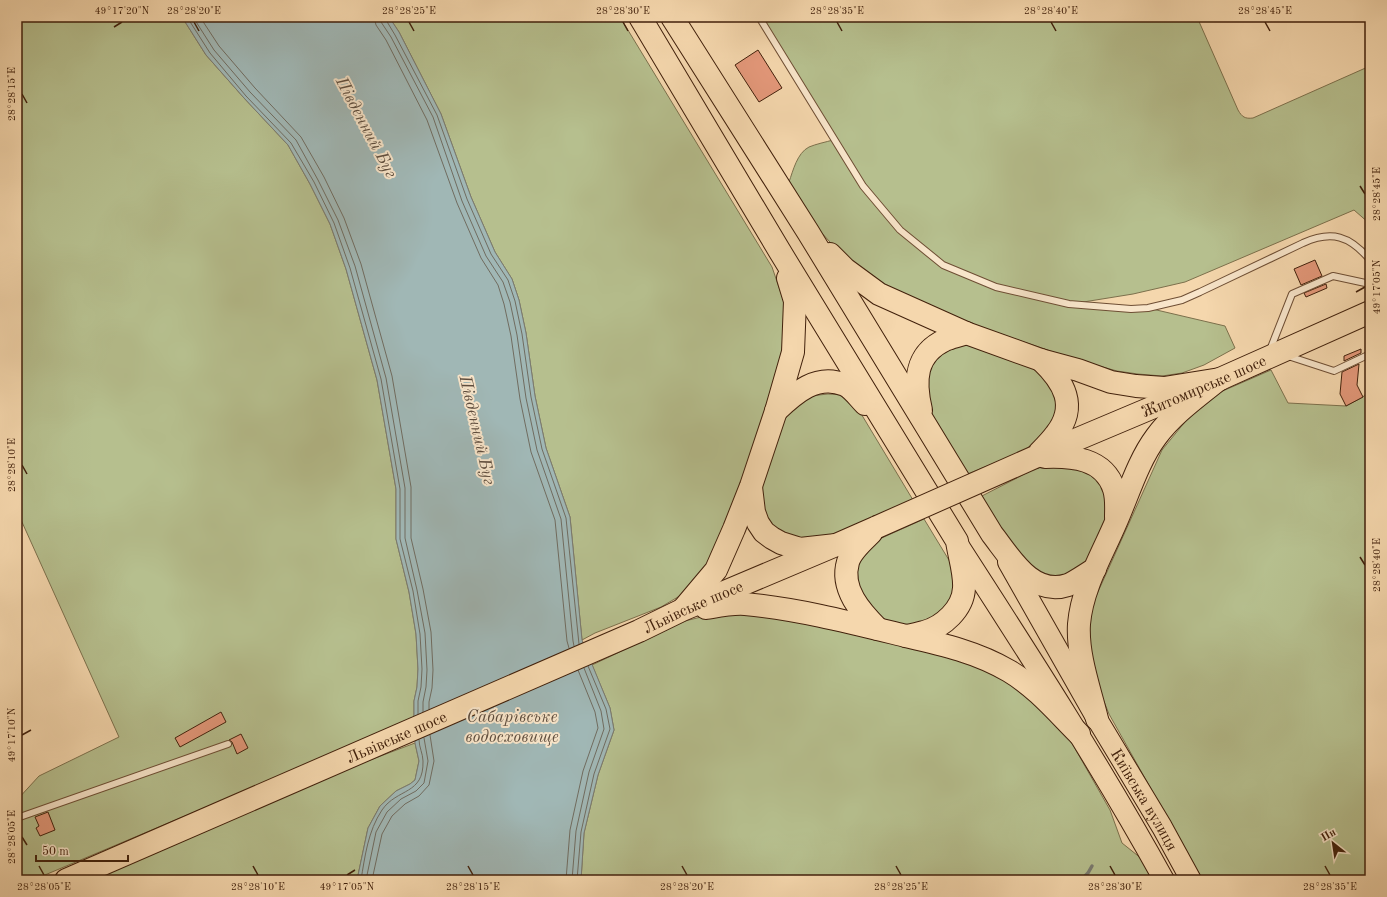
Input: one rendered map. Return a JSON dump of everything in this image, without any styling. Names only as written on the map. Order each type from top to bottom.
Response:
[{"type":"highway","points":[[640,17],[956,542],[964,589],[957,608],[940,625],[925,632],[906,636]]},
{"type":"highway","points":[[672,17],[808,232],[992,534],[1026,575],[1033,581],[1043,585],[1067,585],[1095,570]]},
{"type":"highway","points":[[808,232],[845,269],[879,294],[966,333],[1041,360],[1078,370],[1111,382],[1136,386],[1164,388],[1220,379]]},
{"type":"highway","points":[[682,610],[716,570],[734,529],[751,486],[776,411],[793,352],[795,301],[779,250]]},
{"type":"highway","name":"Житомирське шосе","points":[[1036,457],[1220,379],[1370,312]]},
{"type":"highway","points":[[924,421],[917,389],[918,373],[921,363],[926,355],[936,346],[966,333]]},
{"type":"highway","points":[[1036,457],[1056,434],[1063,423],[1067,404],[1066,393],[1060,380],[1041,360]]},
{"type":"highway","points":[[1097,719],[1082,658],[1079,625],[1087,589],[1131,485],[1155,439],[1163,428],[1182,409],[1220,379]]},
{"type":"highway","points":[[776,411],[800,389],[820,382],[832,382],[844,385],[852,390],[890,431]]},
{"type":"highway","points":[[878,629],[862,612],[851,596],[846,578],[848,561],[856,548],[877,527],[1036,457],[1068,456],[1086,460],[1103,471],[1114,489],[1116,500],[1116,522]]},
{"type":"highway","points":[[751,486],[756,518],[764,532],[772,538],[800,549],[836,545]]},
{"type":"highway","name":"Львівське шосе","points":[[66,880],[639,631],[682,610],[877,527]]},
{"type":"highway","points":[[682,610],[743,604],[810,613],[961,650],[991,661],[1010,671],[1028,684],[1050,704],[1079,734]]},
{"type":"main road","name":"Київська вулиця","points":[[992,534],[1097,719],[1162,827],[1191,880]]},
{"type":"main road","name":"Київська вулиця","points":[[956,542],[1079,734],[1141,836],[1164,880]]},
{"type":"lane","points":[[760,17],[833,140],[863,186],[900,230],[943,265],[996,287],[1068,304],[1131,309],[1148,308],[1165,305],[1194,295],[1303,243],[1322,236],[1333,236],[1350,241],[1370,260]]},
{"type":"lane","points":[[1370,284],[1333,276],[1292,294],[1273,355],[1334,371],[1370,354]]},
{"type":"lane","points":[[17,818],[228,744]]},
{"type":"green space","points":[[17,17],[182,17],[206,55],[288,145],[330,224],[346,269],[377,380],[396,489],[396,539],[409,592],[416,634],[418,669],[417,687],[414,701],[414,718],[33,880],[17,880],[17,800],[39,776],[119,737],[17,511]]},
{"type":"green space","points":[[389,17],[620,17],[772,267],[784,302],[784,347],[730,527],[710,566],[683,594],[661,607],[595,633],[582,640],[570,517],[546,448],[535,396],[526,333],[519,300],[512,279],[495,252],[471,197],[441,114],[399,32]]},
{"type":"green space","points":[[760,17],[1197,17],[1238,110],[1242,116],[1246,118],[1253,118],[1370,66],[1370,224],[1354,210],[1185,282],[1133,294],[1071,304],[1148,308],[1225,326],[1235,348],[1204,365],[1182,373],[1162,376],[1117,371],[1074,359],[965,322],[886,288],[839,252],[820,231],[789,182],[801,153],[809,147],[833,140]]},
{"type":"green space","points":[[958,339],[1044,369],[1062,408],[1036,446],[965,475],[929,416],[926,360]]},
{"type":"green space","points":[[1271,370],[1288,403],[1346,406],[1363,397],[1370,389],[1370,880],[1202,880],[1109,714],[1099,689],[1091,656],[1088,614],[1162,450],[1189,417],[1218,393]]},
{"type":"green space","points":[[828,394],[844,395],[857,407],[913,500],[833,537],[806,541],[776,531],[763,512],[761,489],[778,421],[810,396]]},
{"type":"green space","points":[[1044,464],[1081,465],[1106,487],[1109,513],[1090,559],[1083,567],[1059,578],[1030,572],[980,497]]},
{"type":"green space","points":[[924,519],[955,570],[956,581],[948,607],[916,627],[886,623],[860,594],[857,570],[859,561],[875,541]]},
{"type":"green space","points":[[746,611],[954,654],[1024,690],[1069,738],[1110,810],[1122,843],[1142,859],[1153,880],[581,880],[584,833],[598,775],[614,730],[610,708],[592,665],[685,621],[713,614]]},
{"type":"green space","points":[[415,743],[419,761],[415,780],[396,791],[380,806],[368,828],[357,880],[90,880],[341,771]]},
{"type":"water","points":[[182,17],[389,17],[399,32],[441,114],[471,197],[495,252],[512,279],[519,300],[526,333],[535,396],[546,448],[570,517],[582,640],[610,708],[614,730],[598,775],[584,833],[581,880],[357,880],[368,828],[380,806],[396,791],[415,780],[419,761],[415,743],[414,718],[414,701],[417,687],[418,669],[416,634],[409,592],[396,539],[396,489],[377,380],[346,269],[330,224],[310,184],[288,145],[206,55]]},
{"type":"building","points":[[758,50],[782,88],[759,102],[735,65]]},
{"type":"building","points":[[1315,260],[1322,276],[1301,285],[1294,269]]},
{"type":"building","points":[[1326,284],[1327,288],[1306,297],[1304,293]]},
{"type":"building","points":[[1361,349],[1361,353],[1344,361],[1344,356]]},
{"type":"building","points":[[1359,364],[1357,385],[1363,397],[1346,406],[1340,394],[1342,372]]},
{"type":"building","points":[[221,712],[226,722],[180,747],[175,738]]},
{"type":"building","points":[[241,734],[248,748],[237,754],[232,742],[229,740]]},
{"type":"building","points":[[48,812],[55,830],[40,836],[36,828],[39,826],[35,817]]},
{"type":"waterway","points":[[1081,880],[1092,866]]},
{"type":"water label","name":"Південний Буг","points":[[367,127]]},
{"type":"water label","name":"Південний Буг","points":[[478,430]]},
{"type":"water label","name":"Сабарівське водосховище","points":[[512,726]]}]
